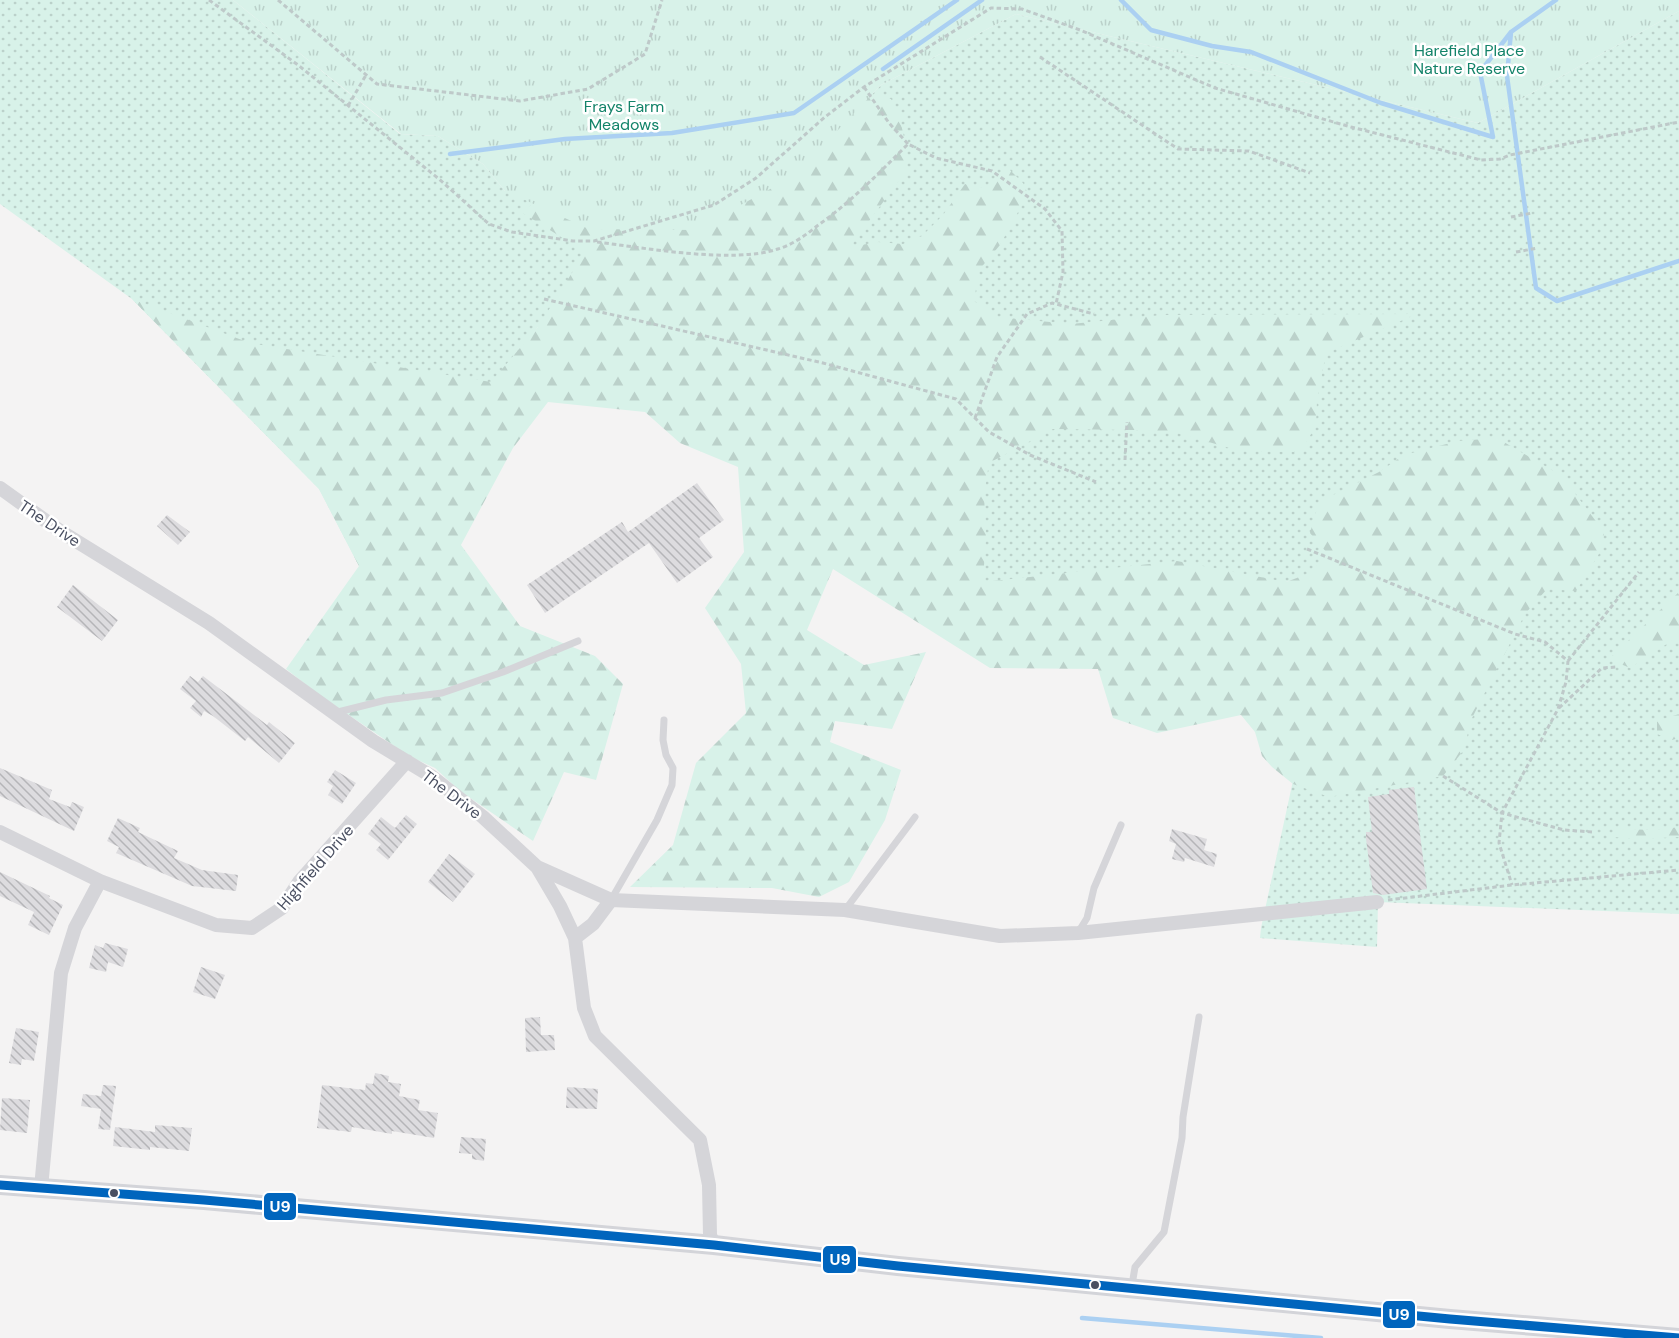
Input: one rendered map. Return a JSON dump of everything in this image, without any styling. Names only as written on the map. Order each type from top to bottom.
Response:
[{"type":"street","name":"The Drive","points":[[0,488],[60,531],[209,623],[334,713],[457,795],[537,867],[560,906],[575,938],[584,1008],[596,1036],[699,1140],[709,1185],[710,1235],[714,1245]]},
{"type":"street","name":"Highfield Drive","points":[[0,832],[100,881],[216,925],[252,928],[282,908],[299,882],[407,761]]},
{"type":"street","points":[[537,867],[611,900],[845,910],[1000,936],[1078,933],[1377,902]]},
{"type":"street","points":[[41,1188],[61,973],[75,928],[100,881]]},
{"type":"street","points":[[575,938],[593,924],[611,900]]},
{"type":"street","points":[[0,1185],[204,1200],[714,1245],[898,1266],[1450,1319],[1679,1338]]},
{"type":"lane","points":[[334,713],[386,700],[442,693],[503,672],[578,641]]},
{"type":"lane","points":[[611,900],[657,820],[672,785],[673,768],[666,754],[663,740],[664,720]]},
{"type":"lane","points":[[845,910],[915,817]]},
{"type":"lane","points":[[1078,933],[1087,918],[1094,888],[1120,825]]},
{"type":"lane","points":[[1132,1288],[1135,1267],[1164,1232],[1182,1138],[1183,1116],[1199,1017]]},
{"type":"path","points":[[209,0],[298,65],[439,179],[489,224],[512,232],[573,241],[594,241],[718,254],[757,254],[780,249],[804,236],[845,206],[908,144]]},
{"type":"path","points":[[278,0],[377,84],[520,101],[588,89],[645,54],[662,0]]},
{"type":"path","points":[[594,241],[714,205],[756,178],[825,117],[864,87],[991,8],[1022,9],[1080,30],[1215,88],[1351,127],[1481,160],[1500,159],[1510,155],[1679,122]]},
{"type":"path","points":[[1040,57],[1178,149],[1249,151],[1310,173]]},
{"type":"path","points":[[348,106],[366,75]]},
{"type":"path","points":[[864,87],[908,144],[936,158],[992,171],[1045,208],[1062,231],[1063,272],[1056,304]]},
{"type":"path","points":[[1511,217],[1532,213]]},
{"type":"path","points":[[1516,252],[1538,248]]},
{"type":"path","points":[[544,299],[824,363],[956,399],[989,432],[1030,455],[1096,482]]},
{"type":"path","points":[[975,417],[997,357],[1027,314],[1052,303],[1094,314]]},
{"type":"path","points":[[1125,460],[1127,422]]},
{"type":"path","points":[[1307,549],[1515,634],[1545,642],[1568,661]]},
{"type":"path","points":[[1512,885],[1499,843],[1502,813],[1558,709],[1566,682],[1568,661],[1639,572]]},
{"type":"path","points":[[1558,709],[1602,668],[1617,667]]},
{"type":"path","points":[[1443,776],[1502,813],[1564,830],[1593,831]]},
{"type":"path","points":[[1377,902],[1512,885],[1679,870]]},
{"type":"green space","points":[[0,0],[233,0],[400,134],[438,136],[483,164],[505,191],[794,176],[881,85],[1016,14],[1478,123],[1679,11],[1679,914],[1378,902],[1377,947],[1260,938],[1299,753],[1310,574],[1286,582],[983,582],[538,327],[359,566],[319,489],[132,299],[0,204]]},
{"type":"green space","name":"Frays Farm Meadows","points":[[233,0],[1679,0],[1679,11],[1478,123],[1016,14],[881,85],[794,176],[695,230],[589,229],[505,191],[483,164],[438,136],[401,134]]},
{"type":"green space","points":[[870,94],[891,99],[899,115],[906,146],[906,171],[850,247],[878,242],[903,244],[922,236],[943,215],[965,184],[984,188],[1007,167],[1023,183],[1028,194],[1000,245],[979,270],[974,301],[998,317],[1071,324],[1162,315],[1417,314],[1326,353],[1317,400],[1316,425],[1301,452],[1240,451],[1174,432],[1053,429],[989,463],[984,496],[986,533],[983,582],[1177,561],[1286,582],[1310,573],[1327,553],[1310,533],[1319,502],[1379,472],[1404,455],[1458,441],[1497,438],[1562,476],[1604,532],[1602,549],[1576,591],[1547,589],[1525,614],[1472,718],[1463,751],[1443,776],[1329,797],[1293,784],[1272,767],[1262,756],[1255,732],[1241,715],[1157,733],[1113,718],[1098,669],[990,668],[833,569],[807,630],[864,665],[926,652],[892,729],[835,721],[830,742],[901,770],[885,820],[849,882],[819,897],[772,888],[630,887],[673,845],[696,763],[746,713],[741,664],[705,608],[744,552],[738,467],[680,443],[645,412],[548,402],[513,448],[461,545],[520,626],[595,656],[623,684],[596,780],[564,772],[533,841],[460,791],[435,768],[409,756],[318,694],[286,669],[359,566],[319,489],[132,299],[250,343],[491,382],[538,327],[585,252],[521,212],[533,204],[780,143]]},
{"type":"green space","points":[[1679,592],[1679,636],[1630,668],[1609,659]]},
{"type":"green space","points":[[1679,714],[1679,738],[1672,740],[1657,734],[1657,721]]},
{"type":"green space","points":[[1679,827],[1679,837],[1639,839],[1613,837],[1618,829],[1655,830]]},
{"type":"building","points":[[697,483],[724,520],[699,538],[713,557],[677,583],[649,543],[545,613],[527,585],[622,522],[628,532]]},
{"type":"building","points":[[167,515],[190,532],[178,545],[157,526]]},
{"type":"building","points":[[73,585],[118,620],[102,641],[57,607]]},
{"type":"building","points":[[190,676],[198,682],[203,676],[267,725],[269,722],[295,743],[279,763],[248,737],[245,741],[213,716],[204,711],[201,717],[190,708],[196,701],[180,689]]},
{"type":"building","points":[[0,768],[52,790],[49,799],[70,807],[72,802],[84,807],[74,831],[0,796]]},
{"type":"building","points":[[335,770],[356,783],[342,804],[328,795],[333,786],[327,782]]},
{"type":"building","points":[[1414,787],[1427,889],[1383,895],[1373,893],[1366,839],[1366,832],[1372,832],[1368,797],[1389,794],[1389,790]]},
{"type":"building","points":[[406,815],[417,824],[388,860],[376,850],[381,844],[368,834],[381,817],[395,828]]},
{"type":"building","points":[[118,818],[140,828],[138,832],[178,851],[174,858],[202,870],[238,875],[236,891],[192,886],[116,853],[119,847],[107,841]]},
{"type":"building","points":[[1172,829],[1207,839],[1204,850],[1217,854],[1214,867],[1185,858],[1184,862],[1172,859],[1176,844],[1169,841]]},
{"type":"building","points":[[449,854],[475,874],[453,902],[428,882]]},
{"type":"building","points":[[0,872],[50,896],[49,898],[63,905],[49,935],[28,925],[34,912],[0,896]]},
{"type":"building","points":[[105,943],[128,949],[123,967],[108,962],[106,972],[89,968],[95,945],[103,948]]},
{"type":"building","points":[[201,967],[225,975],[215,999],[193,992]]},
{"type":"building","points":[[540,1017],[541,1035],[554,1035],[555,1050],[526,1052],[525,1018]]},
{"type":"building","points":[[16,1028],[39,1032],[34,1061],[22,1059],[21,1065],[9,1063]]},
{"type":"building","points":[[375,1073],[389,1076],[388,1082],[401,1084],[399,1096],[420,1100],[418,1110],[438,1113],[434,1138],[352,1127],[351,1132],[317,1128],[322,1085],[365,1090],[366,1083],[373,1084]]},
{"type":"building","points":[[103,1085],[116,1086],[110,1130],[98,1129],[101,1109],[81,1106],[83,1094],[101,1096]]},
{"type":"building","points":[[567,1087],[598,1089],[597,1109],[566,1108]]},
{"type":"building","points":[[2,1098],[30,1100],[27,1133],[0,1130]]},
{"type":"building","points":[[155,1125],[192,1128],[189,1151],[113,1146],[115,1127],[155,1132]]},
{"type":"building","points":[[461,1137],[486,1139],[484,1161],[472,1159],[472,1154],[459,1153]]},
{"type":"waterway","points":[[450,154],[565,139],[672,133],[794,113],[957,0]]},
{"type":"waterway","points":[[883,69],[982,0]]},
{"type":"waterway","points":[[1121,0],[1151,30],[1212,46],[1251,52],[1381,103],[1493,137],[1480,72],[1511,32]]},
{"type":"waterway","points":[[1556,0],[1511,32],[1507,76],[1536,288],[1557,301],[1679,261]]},
{"type":"waterway","points":[[1082,1318],[1321,1338]]},
{"type":"transit line","name":"U9","points":[[0,1185],[204,1200],[714,1245],[898,1266],[1450,1319],[1679,1338]]},
{"type":"park label","name":"Harefield Place Nature Reserve","points":[[1469,59]]}]
